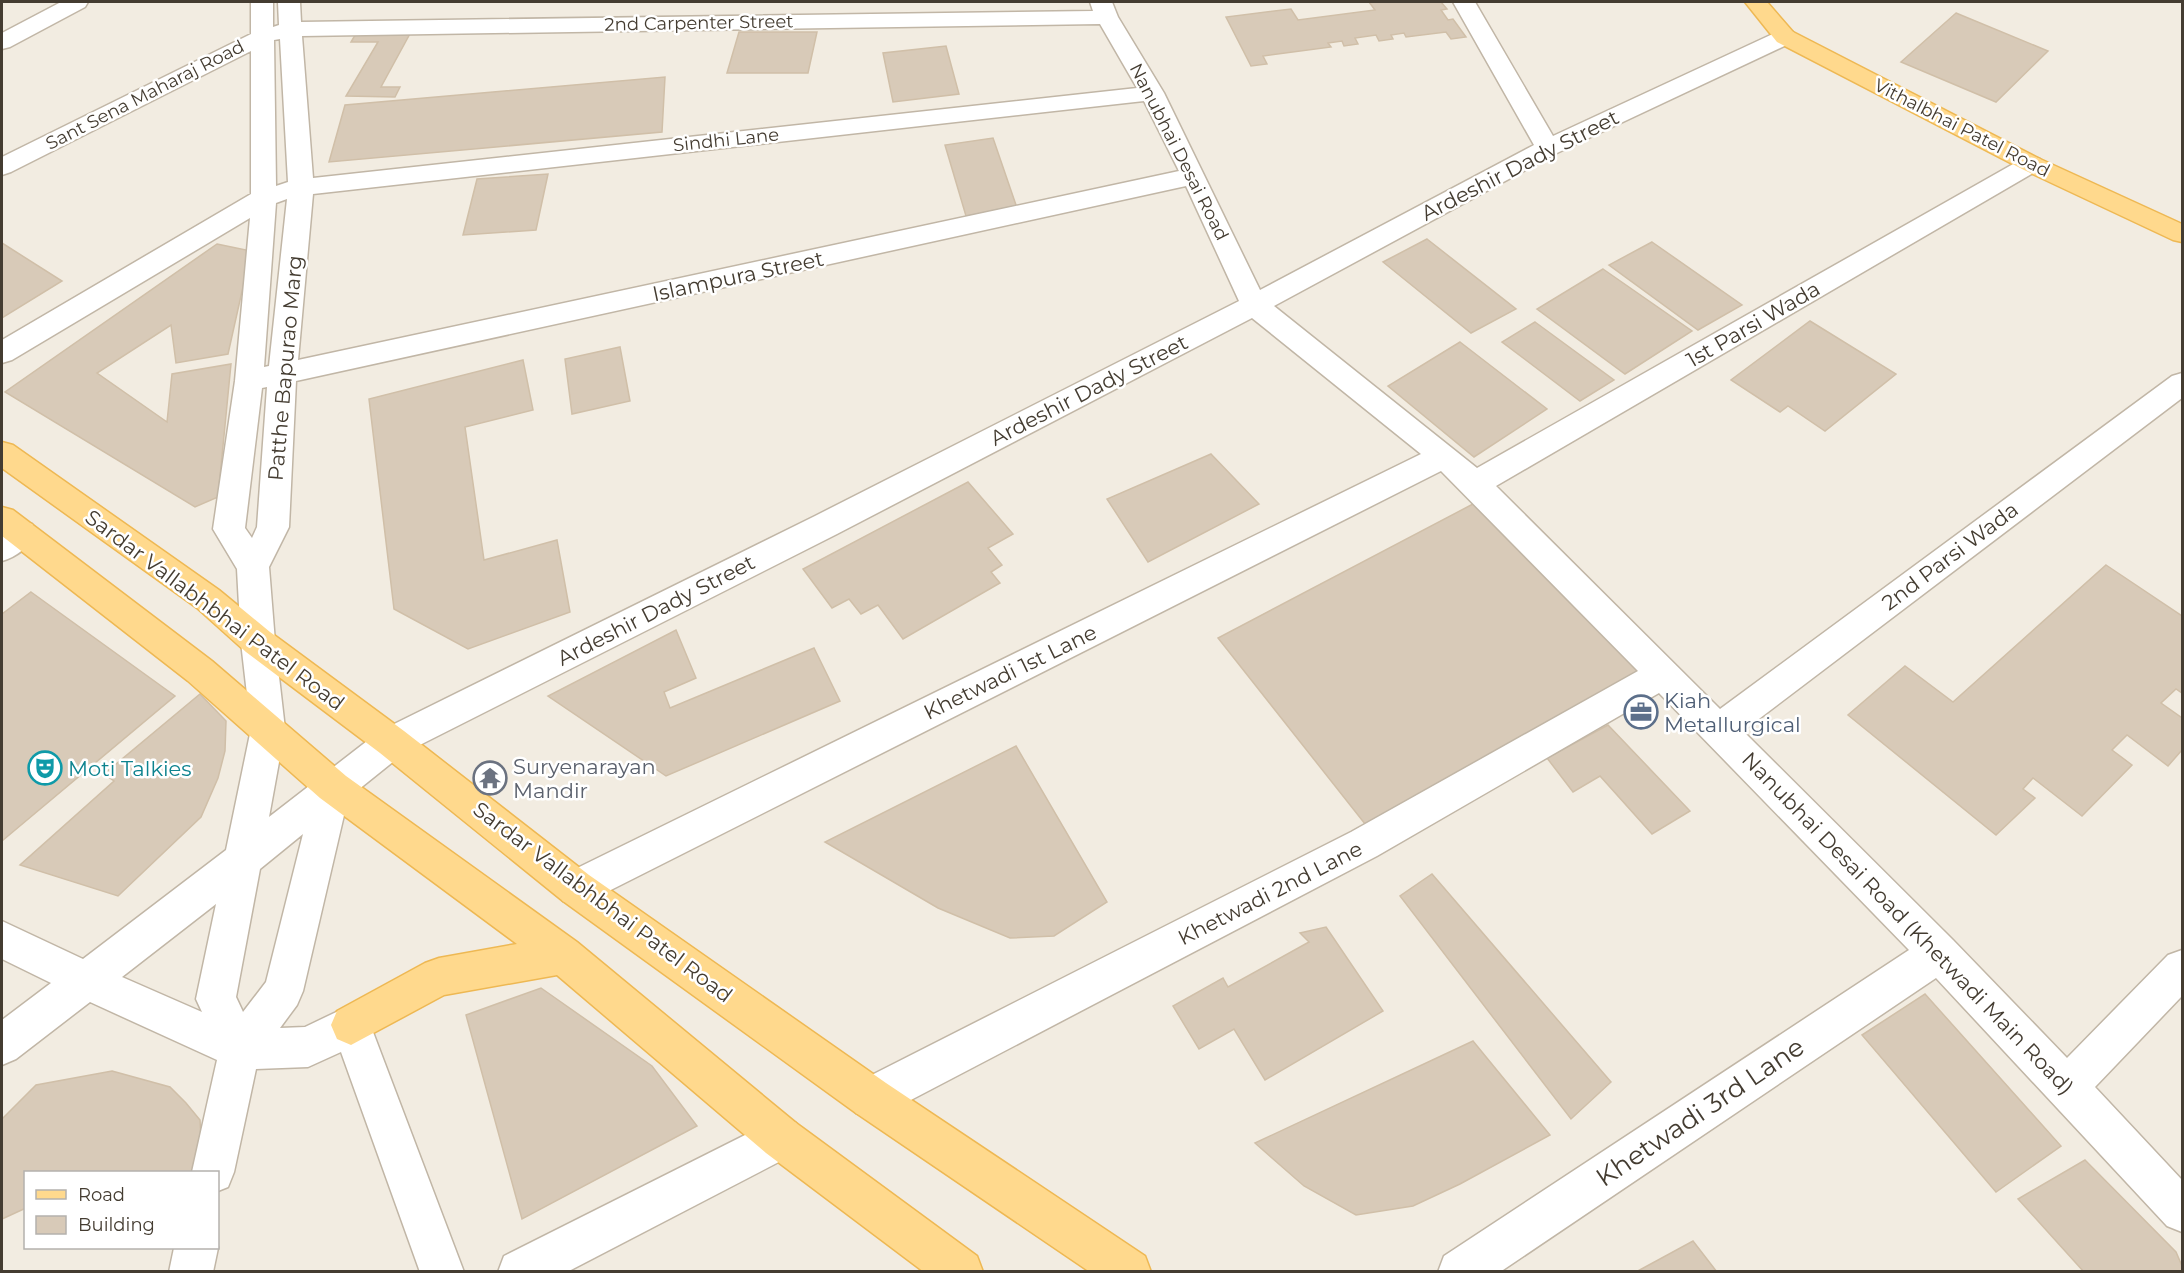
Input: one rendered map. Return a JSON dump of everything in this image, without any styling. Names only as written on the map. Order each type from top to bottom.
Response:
[{"type":"main road","name":"Vithalbhai Patel Road","points":[[1756,2],[1785,37],[2031,164],[2182,234]]},
{"type":"main road","name":"Sardar Vallabhbhai Patel Road","points":[[2,453],[208,599],[258,642],[393,742],[576,888],[871,1098],[1129,1272]]},
{"type":"main road","points":[[8,534],[200,671],[333,787],[562,955],[781,1138],[961,1272]]},
{"type":"main road","points":[[351,1025],[439,977],[562,955]]},
{"type":"street","points":[[2,42],[77,2]]},
{"type":"street","points":[[254,567],[229,529],[249,381],[264,198],[262,2]]},
{"type":"street","name":"Patthe Bapurao Marg","points":[[240,1049],[216,999],[268,729],[258,642],[254,567],[273,527],[282,375],[300,187],[289,2]]},
{"type":"street","points":[[1464,2],[1548,148]]},
{"type":"street","name":"2nd Carpenter Street","points":[[290,29],[1104,9]]},
{"type":"street","name":"Nanubhai Desai Road","points":[[1104,9],[1152,93],[1194,176],[1254,305]]},
{"type":"street","name":"Sant Sena Maharaj Road","points":[[2,168],[264,36],[290,29]]},
{"type":"street","name":"Ardeshir Dady Street","points":[[2,1045],[393,742],[837,520],[1254,305],[1548,148],[1785,37]]},
{"type":"street","name":"Sindhi Lane","points":[[2,353],[264,198],[300,187],[1152,93]]},
{"type":"street","name":"1st Parsi Wada","points":[[1475,484],[2031,164]]},
{"type":"street","name":"Islampura Street","points":[[249,381],[1194,176]]},
{"type":"street","name":"Nanubhai Desai Road (Khetwadi Main Road)","points":[[1254,305],[1444,456],[1475,484],[1661,675],[1939,953],[2068,1086],[2182,1211]]},
{"type":"street","name":"2nd Parsi Wada","points":[[1718,730],[2182,383]]},
{"type":"street","name":"Khetwadi 1st Lane","points":[[576,888],[1444,456]]},
{"type":"street","name":"Khetwadi 2nd Lane","points":[[871,1098],[1364,844],[1661,675]]},
{"type":"street","points":[[213,1171],[240,1049],[283,991],[333,787]]},
{"type":"street","points":[[2,939],[85,980],[240,1049],[308,1047],[351,1025],[442,1272]]},
{"type":"street","name":"Khetwadi 3rd Lane","points":[[1460,1272],[1939,953]]},
{"type":"street","points":[[2068,1086],[2182,969]]},
{"type":"street","points":[[520,1272],[781,1138]]},
{"type":"street","points":[[191,1272],[196,1249]]},
{"type":"building","points":[[1369,2],[1441,2],[1447,9],[1441,10],[1448,20],[1453,19],[1466,37],[1451,39],[1446,32],[1406,37],[1404,33],[1391,35],[1393,39],[1379,41],[1376,35],[1355,38],[1358,44],[1344,46],[1342,41],[1328,43],[1331,47],[1263,56],[1267,64],[1251,66],[1226,17],[1291,9],[1298,20],[1375,10]]},
{"type":"building","points":[[1956,13],[2048,51],[1996,102],[1901,62]]},
{"type":"building","points":[[358,30],[412,30],[381,87],[400,87],[395,97],[346,96],[378,42],[351,42]]},
{"type":"building","points":[[739,32],[817,32],[808,73],[727,73]]},
{"type":"building","points":[[946,46],[959,94],[893,102],[883,53]]},
{"type":"building","points":[[665,77],[662,132],[329,162],[345,105]]},
{"type":"building","points":[[993,138],[1017,208],[966,216],[945,145]]},
{"type":"building","points":[[548,174],[536,230],[463,235],[477,179]]},
{"type":"building","points":[[1427,239],[1516,309],[1471,333],[1383,262]]},
{"type":"building","points":[[1652,242],[1742,305],[1698,330],[1609,265]]},
{"type":"building","points":[[2,243],[62,281],[2,318]]},
{"type":"building","points":[[217,244],[251,251],[228,354],[176,363],[171,325],[97,373],[167,422],[172,374],[231,364],[218,497],[195,507],[5,392]]},
{"type":"building","points":[[1603,269],[1692,331],[1625,374],[1537,309]]},
{"type":"building","points":[[1810,321],[1896,374],[1825,431],[1788,406],[1780,412],[1731,380]]},
{"type":"building","points":[[1535,322],[1614,380],[1580,401],[1502,342]]},
{"type":"building","points":[[1460,342],[1547,409],[1474,457],[1388,386]]},
{"type":"building","points":[[620,347],[630,401],[572,414],[565,359]]},
{"type":"building","points":[[523,360],[533,410],[465,427],[484,560],[557,540],[570,612],[468,649],[394,609],[369,399]]},
{"type":"building","points":[[1211,454],[1259,504],[1148,562],[1107,499]]},
{"type":"building","points":[[968,482],[1013,534],[988,548],[1002,565],[991,572],[1000,583],[903,639],[878,605],[861,614],[849,599],[832,608],[803,569]]},
{"type":"building","points":[[1473,504],[1640,671],[1373,834],[1218,638]]},
{"type":"building","points":[[2106,565],[2182,616],[2182,693],[2176,689],[2161,703],[2182,718],[2182,750],[2168,766],[2127,735],[2112,750],[2132,765],[2082,816],[2033,778],[2023,789],[2035,798],[1996,835],[1848,715],[1905,666],[1953,702]]},
{"type":"building","name":"Moti Talkies","points":[[31,592],[175,696],[2,841],[2,614]]},
{"type":"building","points":[[676,630],[696,678],[664,692],[670,708],[814,648],[840,701],[666,776],[548,696]]},
{"type":"building","points":[[200,694],[226,721],[225,751],[218,778],[201,817],[118,896],[20,865],[114,781],[104,774]]},
{"type":"building","points":[[1608,725],[1690,811],[1652,834],[1600,776],[1573,792],[1547,758]]},
{"type":"building","points":[[1016,746],[1107,902],[1054,936],[1010,938],[938,908],[825,842]]},
{"type":"building","points":[[1432,874],[1611,1082],[1571,1119],[1400,896]]},
{"type":"building","points":[[1326,927],[1383,1011],[1265,1080],[1234,1029],[1199,1049],[1173,1006],[1223,978],[1228,987],[1309,942],[1300,933]]},
{"type":"building","points":[[541,988],[652,1066],[697,1126],[522,1219],[466,1015]]},
{"type":"building","points":[[1925,994],[2061,1146],[1996,1192],[1862,1035]]},
{"type":"building","points":[[1473,1041],[1550,1135],[1460,1184],[1413,1206],[1356,1215],[1304,1186],[1255,1143]]},
{"type":"building","points":[[112,1071],[170,1087],[200,1120],[202,1158],[197,1171],[24,1171],[24,1209],[2,1219],[2,1119],[36,1085]]},
{"type":"building","points":[[2085,1160],[2176,1252],[2182,1272],[2084,1272],[2018,1199]]},
{"type":"building","points":[[1693,1241],[1717,1272],[1636,1272]]},
{"type":"place","name":"Kiah Metallurgical","points":[[1641,712]]},
{"type":"place","name":"Moti Talkies","points":[[45,768]]},
{"type":"place","name":"Suryenarayan Mandir","points":[[490,778]]}]
